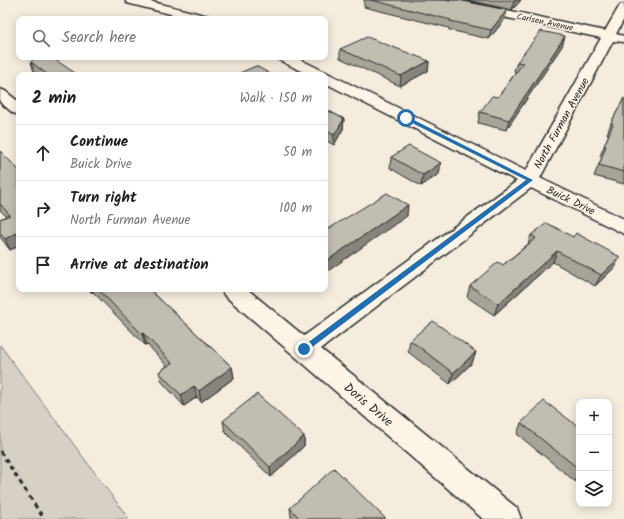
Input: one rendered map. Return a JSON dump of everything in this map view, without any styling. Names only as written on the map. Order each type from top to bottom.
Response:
[{"type":"street","points":[[131,0],[192,16]]},
{"type":"street","points":[[154,6],[166,0]]},
{"type":"street","name":"Carlsen Avenue","points":[[442,0],[617,38]]},
{"type":"street","name":"North Furman Avenue","points":[[304,349],[458,232],[530,180],[617,38],[624,8]]},
{"type":"street","points":[[290,60],[314,72]]},
{"type":"street","name":"Buick Drive","points":[[328,79],[624,226]]},
{"type":"street","points":[[0,94],[16,107]]},
{"type":"street","name":"Doris Drive","points":[[236,292],[506,519]]},
{"type":"path","points":[[0,451],[44,519]]},
{"type":"shaded area","points":[[0,345],[129,519],[0,519]]},
{"type":"building","points":[[371,0],[458,0],[507,10],[491,30],[450,21],[451,20]]},
{"type":"building","points":[[541,31],[565,36],[509,120],[480,112],[492,96],[498,97],[523,63],[517,62]]},
{"type":"building","points":[[367,37],[429,61],[401,76],[340,49]]},
{"type":"building","points":[[33,60],[56,60],[74,72],[44,72],[31,62]]},
{"type":"building","points":[[256,66],[267,72],[242,72]]},
{"type":"building","points":[[624,98],[624,172],[599,165],[606,146],[604,146],[613,124],[611,123]]},
{"type":"building","points":[[328,111],[344,119],[334,135],[328,132]]},
{"type":"building","points":[[409,146],[441,163],[423,175],[391,157]]},
{"type":"building","points":[[0,151],[16,167],[16,234],[5,239],[0,233],[0,219],[10,215],[0,204]]},
{"type":"building","points":[[387,193],[408,205],[328,260],[328,229]]},
{"type":"building","points":[[547,223],[573,237],[576,233],[620,257],[601,275],[557,251],[498,304],[470,286],[498,262],[503,265],[536,238],[531,235]]},
{"type":"building","points":[[101,292],[152,292],[232,367],[199,391],[194,386],[181,395],[159,372],[172,363],[143,333],[142,334]]},
{"type":"building","points":[[433,321],[476,352],[453,373],[410,340]]},
{"type":"building","points":[[257,394],[304,436],[270,467],[223,421]]},
{"type":"building","points":[[544,401],[576,425],[576,467],[521,423]]},
{"type":"building","points":[[334,468],[386,519],[300,519],[290,508]]},
{"type":"route","points":[[304,349],[458,232],[530,180],[406,118]]}]
